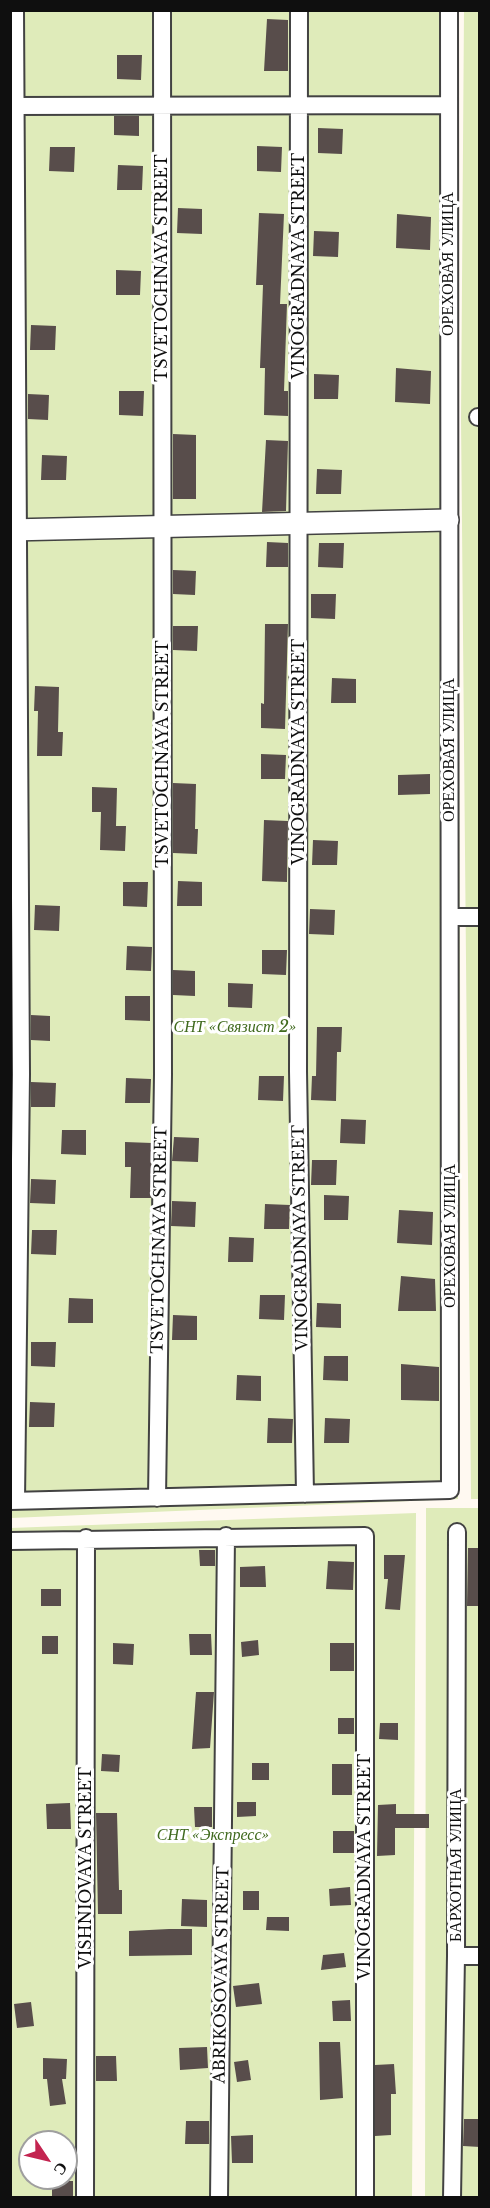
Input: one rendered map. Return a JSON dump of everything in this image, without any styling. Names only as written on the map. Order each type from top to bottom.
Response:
[{"type":"street","points":[[15,10],[12,106],[14,530],[21,1074],[13,1501],[305,1494]]},
{"type":"street","name":"TSVETOCHNAYA STREET","points":[[156,1497],[163,1074],[162,10]]},
{"type":"street","name":"VINOGRADNAYA STREET","points":[[299,10],[298,1071],[305,1494]]},
{"type":"street","name":"ОРЕХОВАЯ УЛИЦА","points":[[305,1494],[450,1490],[449,10]]},
{"type":"street","points":[[12,106],[448,105]]},
{"type":"street","points":[[14,530],[448,520]]},
{"type":"street","points":[[450,917],[480,917]]},
{"type":"street","name":"БАРХОТНАЯ УЛИЦА","points":[[452,2198],[456,1956],[457,1532]]},
{"type":"street","points":[[10,1541],[226,1536]]},
{"type":"street","name":"VINOGRADNAYA STREET","points":[[226,1536],[365,1536],[365,2198]]},
{"type":"street","name":"ABRIKOSOVAYA STREET","points":[[219,2198],[226,1536]]},
{"type":"street","name":"VISHNIOVAYA STREET","points":[[85,2198],[86,1538]]},
{"type":"street","points":[[456,1956],[480,1956]]},
{"type":"green space","points":[[479,10],[479,1499],[471,1499],[461,419],[464,11]]},
{"type":"green space","name":"СНТ «Связист 2»","points":[[10,11],[458,11],[460,1313],[458,1499],[11,1518]]},
{"type":"green space","points":[[426,1508],[479,1508],[479,2197],[425,2198]]},
{"type":"green space","name":"СНТ «Экспресс»","points":[[416,1513],[412,2197],[11,2197],[10,1528]]},
{"type":"building","points":[[267,19],[288,20],[288,71],[264,71]]},
{"type":"building","points":[[117,55],[142,55],[141,80],[117,79]]},
{"type":"building","points":[[114,116],[139,116],[139,136],[114,135]]},
{"type":"building","points":[[318,128],[343,129],[342,154],[318,153]]},
{"type":"building","points":[[257,146],[282,147],[281,172],[257,171]]},
{"type":"building","points":[[50,147],[75,147],[74,172],[49,171]]},
{"type":"building","points":[[118,165],[143,166],[142,190],[117,190]]},
{"type":"building","points":[[178,208],[202,209],[202,234],[177,233]]},
{"type":"building","points":[[259,213],[284,214],[280,304],[287,304],[284,391],[288,391],[288,416],[264,415],[265,368],[260,368],[263,285],[256,285]]},
{"type":"building","points":[[397,214],[431,217],[430,250],[396,248]]},
{"type":"building","points":[[314,231],[339,232],[338,257],[313,256]]},
{"type":"building","points":[[116,270],[141,271],[140,295],[116,295]]},
{"type":"building","points":[[31,325],[56,326],[55,350],[30,350]]},
{"type":"building","points":[[396,368],[431,371],[430,404],[395,402]]},
{"type":"building","points":[[314,374],[339,375],[338,399],[314,399]]},
{"type":"building","points":[[119,391],[144,391],[143,416],[119,415]]},
{"type":"building","points":[[28,394],[49,395],[48,420],[28,419]]},
{"type":"building","points":[[173,434],[196,435],[196,499],[173,499]]},
{"type":"building","points":[[266,440],[288,441],[286,511],[262,512]]},
{"type":"building","points":[[42,455],[67,456],[66,480],[41,480]]},
{"type":"building","points":[[317,469],[342,470],[341,494],[316,494]]},
{"type":"building","points":[[267,542],[288,543],[288,567],[266,567]]},
{"type":"building","points":[[319,543],[344,543],[343,568],[318,567]]},
{"type":"building","points":[[173,570],[196,571],[195,595],[173,594]]},
{"type":"building","points":[[311,594],[336,594],[335,619],[311,618]]},
{"type":"building","points":[[265,624],[288,624],[285,729],[261,728],[261,703],[264,704]]},
{"type":"building","points":[[173,626],[198,626],[197,651],[173,650]]},
{"type":"building","points":[[332,678],[356,679],[356,703],[331,703]]},
{"type":"building","points":[[35,686],[59,687],[58,732],[63,732],[62,756],[37,756],[38,711],[34,711]]},
{"type":"building","points":[[261,754],[286,755],[285,779],[261,779]]},
{"type":"building","points":[[430,774],[430,794],[398,795],[398,775]]},
{"type":"building","points":[[173,783],[196,784],[197,854],[173,853]]},
{"type":"building","points":[[92,787],[117,788],[116,826],[126,826],[125,851],[100,850],[101,812],[92,812]]},
{"type":"building","points":[[264,820],[288,821],[287,882],[262,881]]},
{"type":"building","points":[[313,840],[338,841],[337,865],[312,865]]},
{"type":"building","points":[[178,881],[202,882],[202,906],[177,906]]},
{"type":"building","points":[[123,882],[148,882],[147,907],[123,906]]},
{"type":"building","points":[[35,905],[60,906],[59,931],[34,930]]},
{"type":"building","points":[[310,909],[335,910],[334,935],[309,934]]},
{"type":"building","points":[[127,946],[152,947],[151,971],[126,970]]},
{"type":"building","points":[[262,950],[287,950],[286,975],[262,974]]},
{"type":"building","points":[[173,970],[195,971],[195,996],[173,995]]},
{"type":"building","points":[[228,983],[253,984],[252,1008],[228,1007]]},
{"type":"building","points":[[125,996],[150,996],[150,1021],[125,1020]]},
{"type":"building","points":[[31,1015],[50,1016],[50,1041],[31,1040]]},
{"type":"building","points":[[317,1027],[342,1027],[341,1052],[337,1052],[336,1101],[311,1100],[312,1076],[316,1076]]},
{"type":"building","points":[[259,1076],[284,1076],[283,1101],[258,1100]]},
{"type":"building","points":[[126,1078],[151,1079],[150,1103],[125,1103]]},
{"type":"building","points":[[31,1082],[56,1083],[55,1107],[31,1107]]},
{"type":"building","points":[[341,1119],[366,1120],[365,1144],[340,1143]]},
{"type":"building","points":[[62,1130],[86,1130],[86,1155],[61,1154]]},
{"type":"building","points":[[174,1137],[199,1138],[198,1162],[172,1161]]},
{"type":"building","points":[[125,1142],[152,1143],[151,1198],[130,1198],[131,1167],[125,1167]]},
{"type":"building","points":[[312,1160],[337,1160],[336,1185],[311,1185]]},
{"type":"building","points":[[31,1179],[56,1180],[55,1204],[30,1203]]},
{"type":"building","points":[[324,1195],[349,1196],[348,1220],[324,1220]]},
{"type":"building","points":[[172,1201],[196,1202],[195,1227],[171,1226]]},
{"type":"building","points":[[265,1204],[290,1205],[289,1229],[264,1229]]},
{"type":"building","points":[[399,1210],[433,1212],[432,1245],[397,1243]]},
{"type":"building","points":[[32,1230],[57,1230],[56,1255],[31,1254]]},
{"type":"building","points":[[229,1237],[254,1238],[253,1262],[228,1262]]},
{"type":"building","points":[[401,1276],[435,1279],[436,1311],[398,1311]]},
{"type":"building","points":[[260,1295],[285,1295],[284,1320],[259,1319]]},
{"type":"building","points":[[69,1298],[93,1299],[93,1323],[68,1323]]},
{"type":"building","points":[[317,1303],[341,1304],[341,1328],[316,1327]]},
{"type":"building","points":[[173,1315],[197,1316],[197,1340],[172,1340]]},
{"type":"building","points":[[31,1342],[56,1342],[55,1367],[31,1366]]},
{"type":"building","points":[[324,1356],[348,1356],[348,1381],[323,1380]]},
{"type":"building","points":[[401,1364],[439,1367],[439,1401],[401,1400]]},
{"type":"building","points":[[237,1375],[261,1376],[261,1401],[236,1400]]},
{"type":"building","points":[[30,1402],[55,1403],[54,1427],[29,1427]]},
{"type":"building","points":[[268,1418],[293,1419],[292,1443],[267,1443]]},
{"type":"building","points":[[325,1418],[350,1419],[349,1443],[324,1443]]},
{"type":"building","points":[[468,1548],[480,1548],[480,1606],[467,1606]]},
{"type":"building","points":[[199,1550],[215,1550],[215,1566],[200,1566]]},
{"type":"building","points":[[384,1555],[405,1555],[400,1610],[385,1609],[388,1579],[384,1579]]},
{"type":"building","points":[[328,1561],[354,1562],[353,1590],[326,1589]]},
{"type":"building","points":[[265,1566],[266,1587],[240,1587],[240,1567]]},
{"type":"building","points":[[41,1589],[61,1589],[61,1606],[41,1606]]},
{"type":"building","points":[[189,1634],[211,1634],[212,1655],[190,1655]]},
{"type":"building","points":[[42,1636],[58,1636],[58,1654],[42,1654]]},
{"type":"building","points":[[258,1640],[259,1655],[242,1657],[241,1642]]},
{"type":"building","points":[[113,1643],[134,1644],[133,1665],[113,1664]]},
{"type":"building","points":[[330,1643],[354,1643],[354,1671],[330,1671]]},
{"type":"building","points":[[196,1692],[214,1692],[210,1748],[192,1749]]},
{"type":"building","points":[[338,1718],[354,1718],[354,1734],[338,1734]]},
{"type":"building","points":[[380,1723],[398,1723],[398,1740],[379,1739]]},
{"type":"building","points":[[102,1754],[120,1755],[119,1772],[101,1771]]},
{"type":"building","points":[[252,1763],[269,1763],[269,1780],[252,1780]]},
{"type":"building","points":[[332,1764],[352,1764],[352,1795],[332,1795]]},
{"type":"building","points":[[237,1802],[256,1802],[256,1816],[237,1817]]},
{"type":"building","points":[[70,1803],[71,1829],[47,1829],[46,1804]]},
{"type":"building","points":[[396,1804],[396,1814],[429,1814],[429,1828],[395,1828],[395,1855],[377,1856],[378,1805]]},
{"type":"building","points":[[194,1807],[212,1807],[212,1827],[195,1827]]},
{"type":"building","points":[[96,1813],[117,1813],[119,1890],[122,1890],[122,1914],[98,1914]]},
{"type":"building","points":[[333,1831],[354,1831],[354,1853],[333,1853]]},
{"type":"building","points":[[350,1887],[351,1905],[330,1906],[329,1889]]},
{"type":"building","points":[[243,1891],[259,1891],[259,1910],[243,1910]]},
{"type":"building","points":[[182,1899],[207,1900],[207,1927],[181,1926]]},
{"type":"building","points":[[267,1917],[289,1917],[289,1931],[266,1930]]},
{"type":"building","points":[[192,1929],[192,1955],[129,1956],[129,1931]]},
{"type":"building","points":[[344,1953],[346,1967],[321,1970],[323,1955]]},
{"type":"building","points":[[259,1983],[262,2004],[236,2007],[233,1986]]},
{"type":"building","points":[[350,2000],[351,2021],[333,2021],[332,2001]]},
{"type":"building","points":[[31,2002],[34,2026],[17,2028],[14,2004]]},
{"type":"building","points":[[319,2042],[340,2042],[343,2098],[320,2100]]},
{"type":"building","points":[[207,2047],[208,2068],[180,2070],[179,2048]]},
{"type":"building","points":[[96,2056],[116,2056],[117,2081],[96,2081]]},
{"type":"building","points":[[43,2058],[67,2059],[66,2079],[62,2079],[66,2104],[50,2106],[47,2079],[43,2079]]},
{"type":"building","points":[[248,2060],[251,2080],[237,2082],[234,2062]]},
{"type":"building","points":[[394,2064],[396,2094],[391,2094],[391,2135],[375,2136],[375,2065]]},
{"type":"building","points":[[464,2119],[480,2119],[480,2147],[463,2146]]},
{"type":"building","points":[[186,2121],[209,2121],[209,2144],[185,2144]]},
{"type":"building","points":[[253,2135],[253,2163],[232,2163],[231,2136]]},
{"type":"building","points":[[52,2190],[73,2190],[73,2198],[52,2198]]}]
